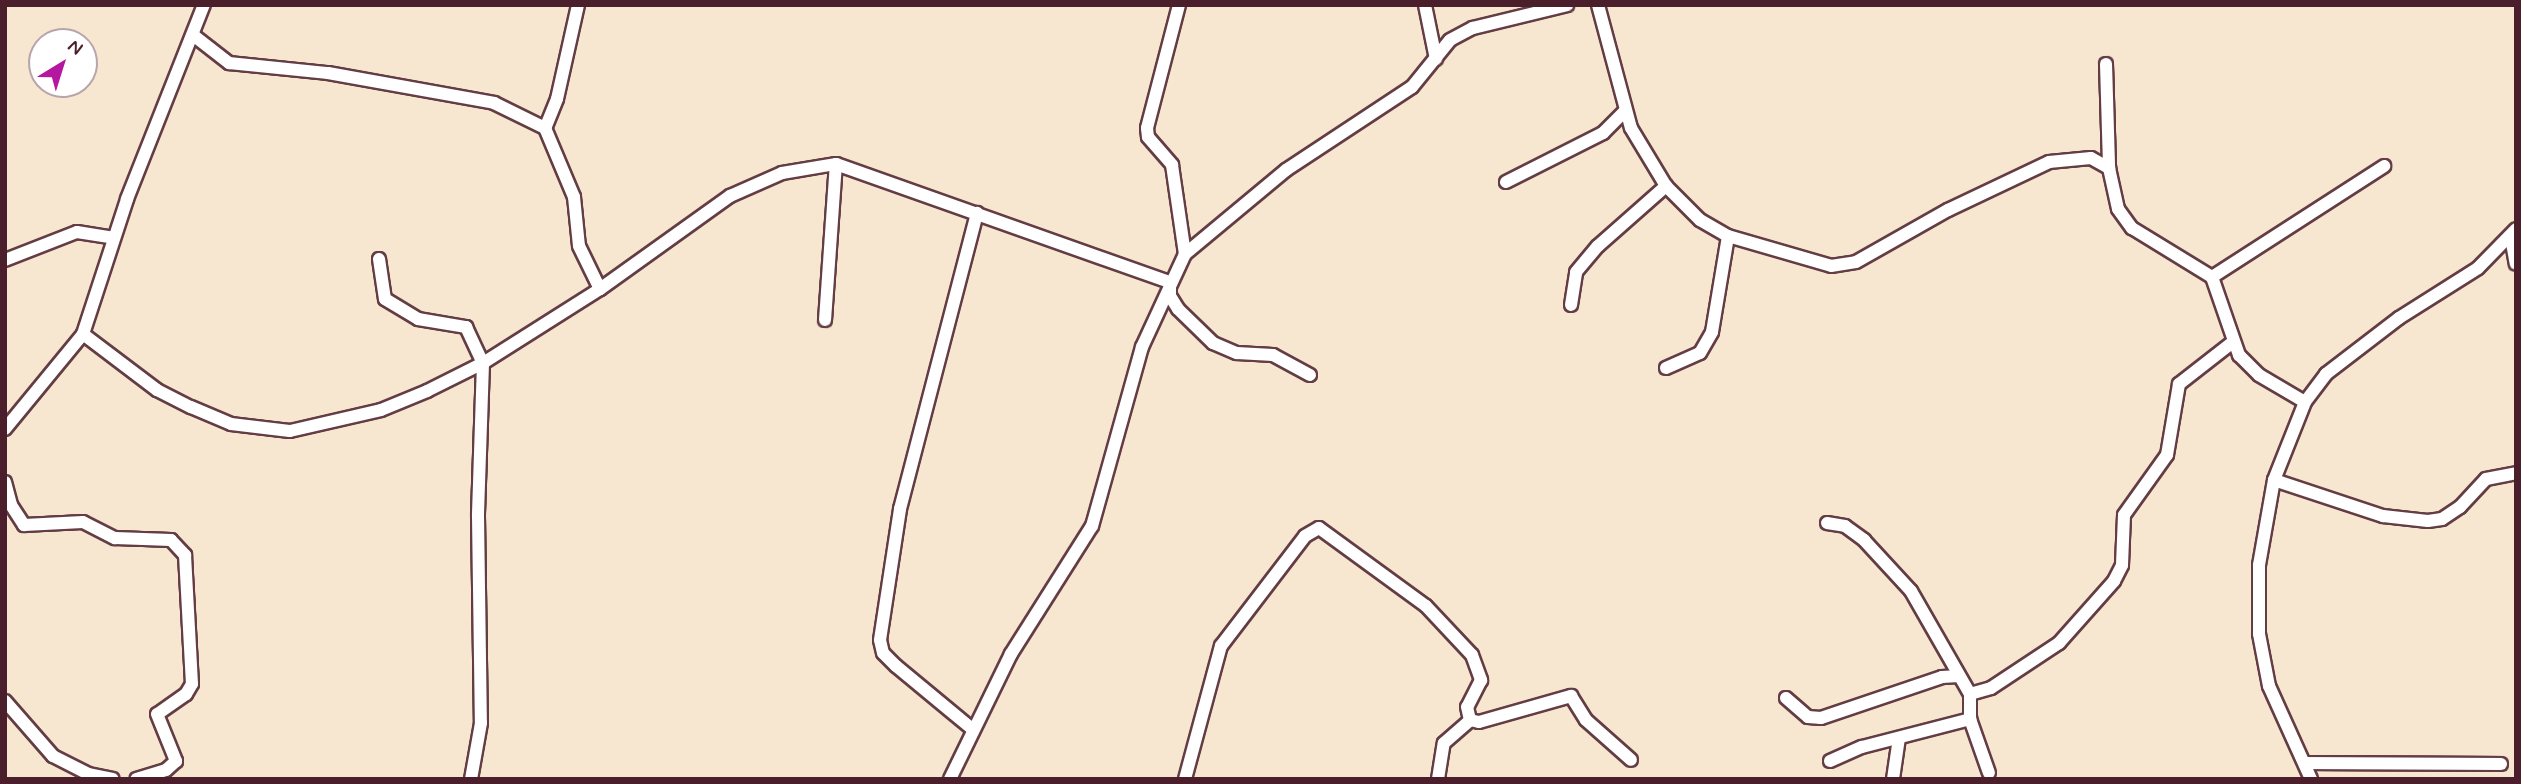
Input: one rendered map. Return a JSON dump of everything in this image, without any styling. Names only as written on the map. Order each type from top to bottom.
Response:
[{"type":"street","points":[[5,429],[83,334],[113,238],[204,5]]},
{"type":"street","points":[[545,128],[557,99],[578,5]]},
{"type":"street","points":[[1179,5],[1147,128],[1148,138],[1172,165],[1185,254]]},
{"type":"street","points":[[1425,5],[1436,59]]},
{"type":"street","points":[[954,778],[971,729],[1035,611],[1091,526],[1142,347],[1185,254],[1286,170],[1412,87],[1450,40],[1473,28],[1567,5]]},
{"type":"street","points":[[1598,5],[1620,74],[1624,112],[1667,186],[1700,220],[1728,236],[1832,266],[1856,262],[1948,210],[2049,162],[2091,158],[2109,168]]},
{"type":"street","points":[[192,36],[229,64],[328,73],[494,103],[545,128],[574,197],[579,246],[600,289]]},
{"type":"street","points":[[2106,64],[2109,168],[2118,209],[2132,228],[2211,277],[2233,342],[2259,375],[2305,402]]},
{"type":"street","points":[[1506,181],[1603,133],[1624,112]]},
{"type":"street","points":[[83,334],[157,390],[191,407],[231,424],[290,431],[381,410],[483,363],[600,289],[730,196],[782,173],[836,164],[1170,282]]},
{"type":"street","points":[[825,320],[836,164]]},
{"type":"street","points":[[2211,277],[2384,166]]},
{"type":"street","points":[[1571,305],[1576,272],[1598,246],[1667,186]]},
{"type":"street","points":[[971,729],[896,666],[884,653],[880,640],[900,509],[977,213]]},
{"type":"street","points":[[5,260],[77,232],[113,238]]},
{"type":"street","points":[[2514,233],[2516,264]]},
{"type":"street","points":[[2311,779],[2269,687],[2259,634],[2259,565],[2274,480],[2305,402],[2337,363],[2456,285],[2514,233]]},
{"type":"street","points":[[1666,368],[1700,353],[1712,332],[1728,236]]},
{"type":"street","points":[[379,259],[385,299],[418,318],[466,327],[483,363],[478,516],[481,723],[471,779]]},
{"type":"street","points":[[1170,282],[1170,296],[1178,309],[1213,343],[1237,353],[1273,355],[1310,375]]},
{"type":"street","points":[[1970,694],[1991,688],[2059,643],[2115,581],[2122,565],[2124,515],[2167,455],[2179,384],[2233,342]]},
{"type":"street","points":[[2274,480],[2383,516],[2428,522],[2442,519],[2460,507],[2486,479],[2516,473]]},
{"type":"street","points":[[5,482],[11,505],[24,525],[83,523],[115,538],[171,540],[185,555],[192,684],[187,694],[157,714],[176,761],[166,770],[136,779]]},
{"type":"street","points":[[1828,523],[1844,526],[1864,540],[1911,591],[1970,694],[1970,719],[1989,773]]},
{"type":"street","points":[[1185,779],[1221,646],[1305,536],[1319,528],[1426,606],[1472,655],[1480,680],[1467,707],[1469,720]]},
{"type":"street","points":[[1786,698],[1808,717],[1821,718],[1942,677],[1959,676]]},
{"type":"street","points":[[1469,720],[1479,722],[1571,696],[1586,720],[1631,760]]},
{"type":"street","points":[[5,701],[53,756],[88,774],[113,779]]},
{"type":"street","points":[[1830,761],[1899,738],[1970,719]]},
{"type":"street","points":[[1438,779],[1444,744],[1469,720]]},
{"type":"street","points":[[1893,779],[1899,738]]},
{"type":"street","points":[[2305,763],[2501,764]]}]
